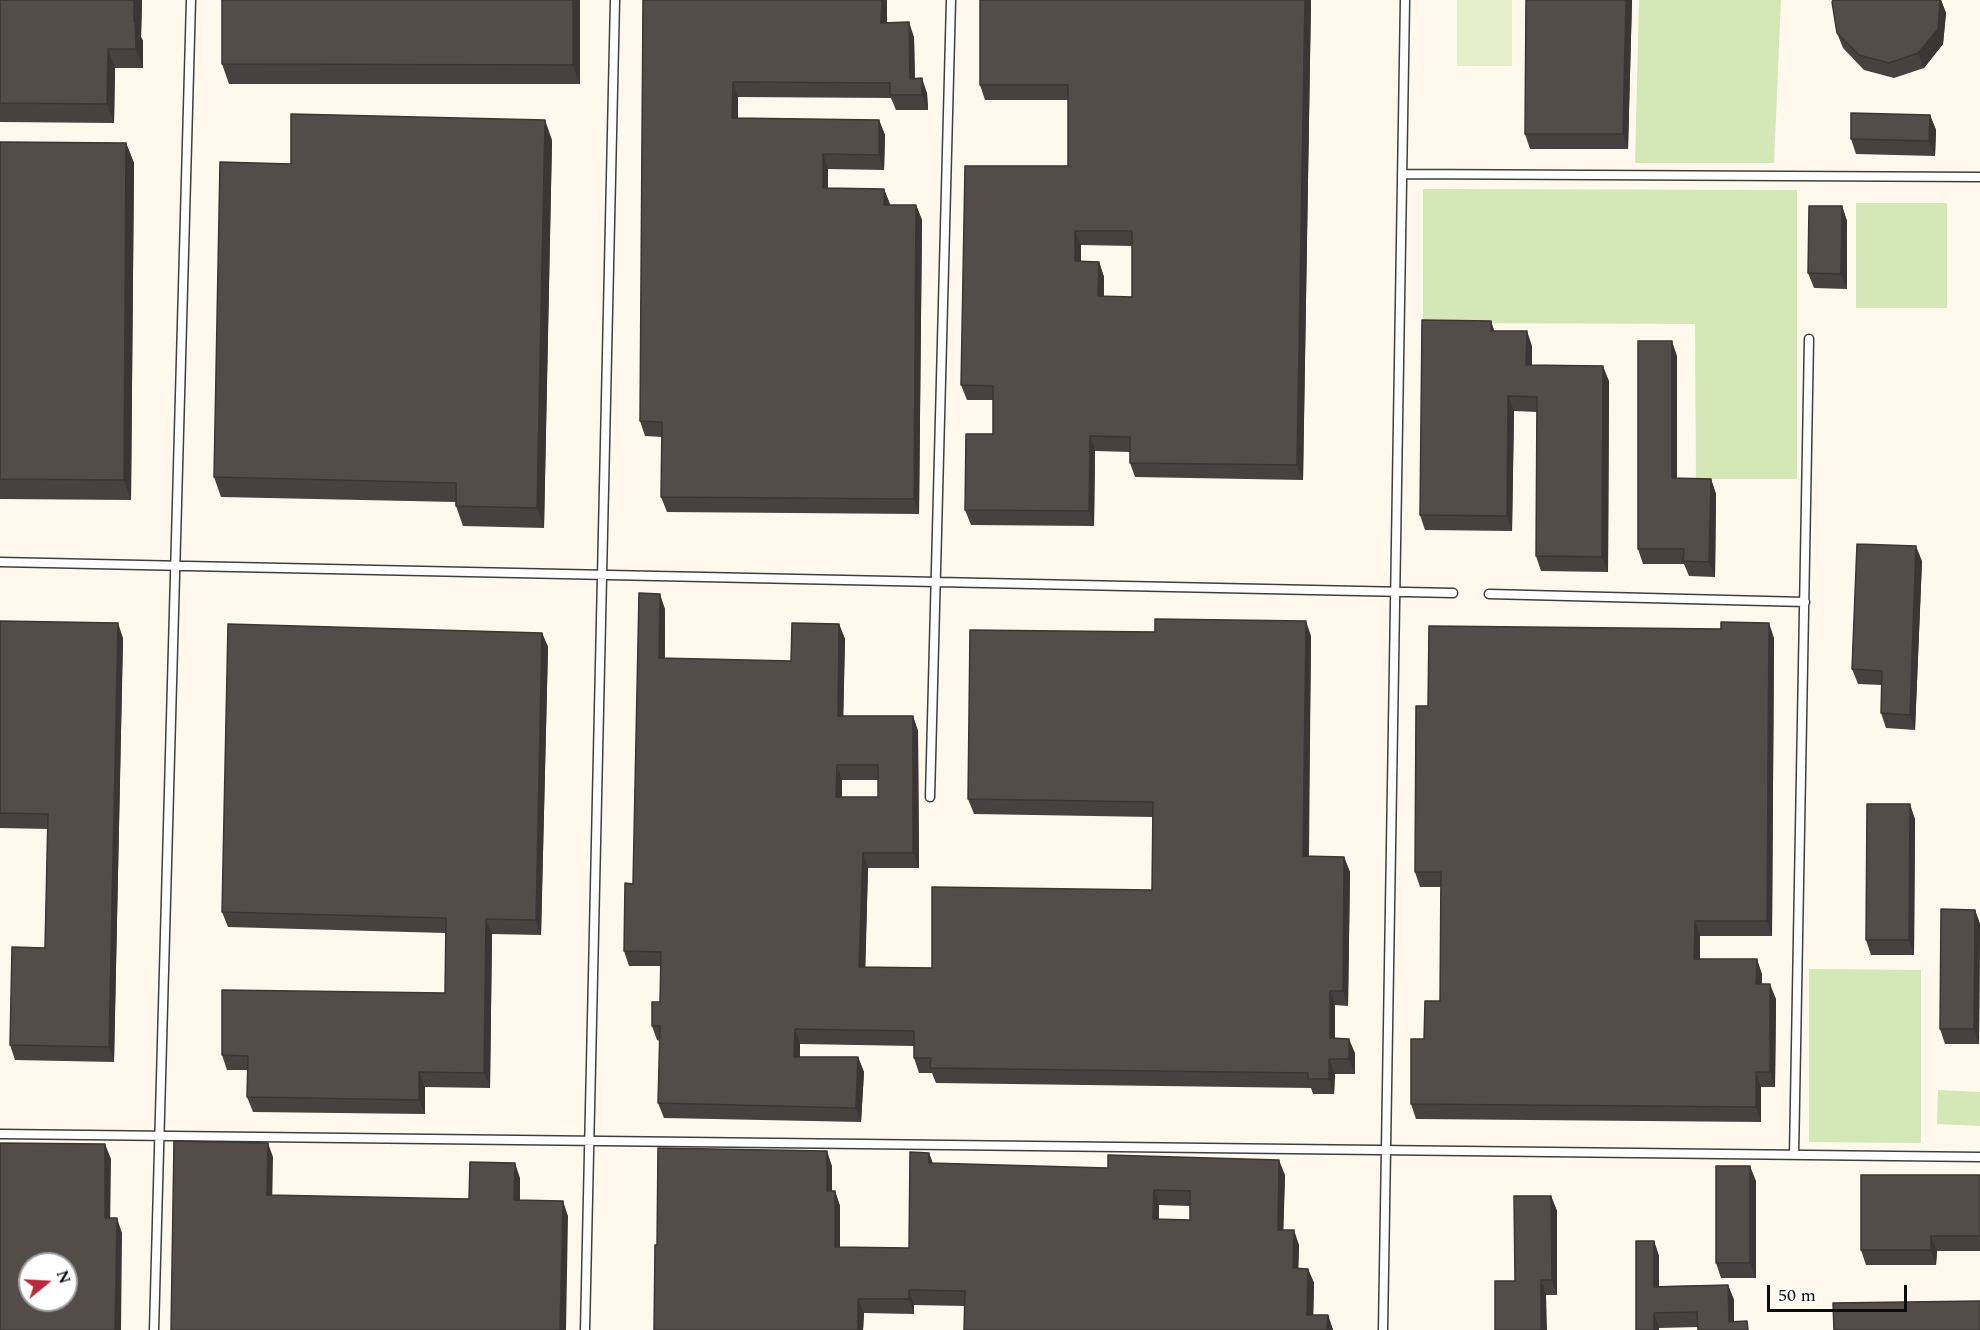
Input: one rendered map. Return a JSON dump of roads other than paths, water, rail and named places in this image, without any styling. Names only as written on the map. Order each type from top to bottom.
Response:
[{"type":"lane","points":[[154,1330],[191,0]]},
{"type":"lane","points":[[585,1330],[615,0]]},
{"type":"lane","points":[[930,797],[951,0]]},
{"type":"lane","points":[[1383,1330],[1405,0]]},
{"type":"lane","points":[[1402,174],[1980,177]]},
{"type":"lane","points":[[1794,1155],[1809,339]]},
{"type":"lane","points":[[0,562],[1453,593]]},
{"type":"lane","points":[[1489,594],[1805,602]]},
{"type":"lane","points":[[0,1134],[1980,1157]]}]
